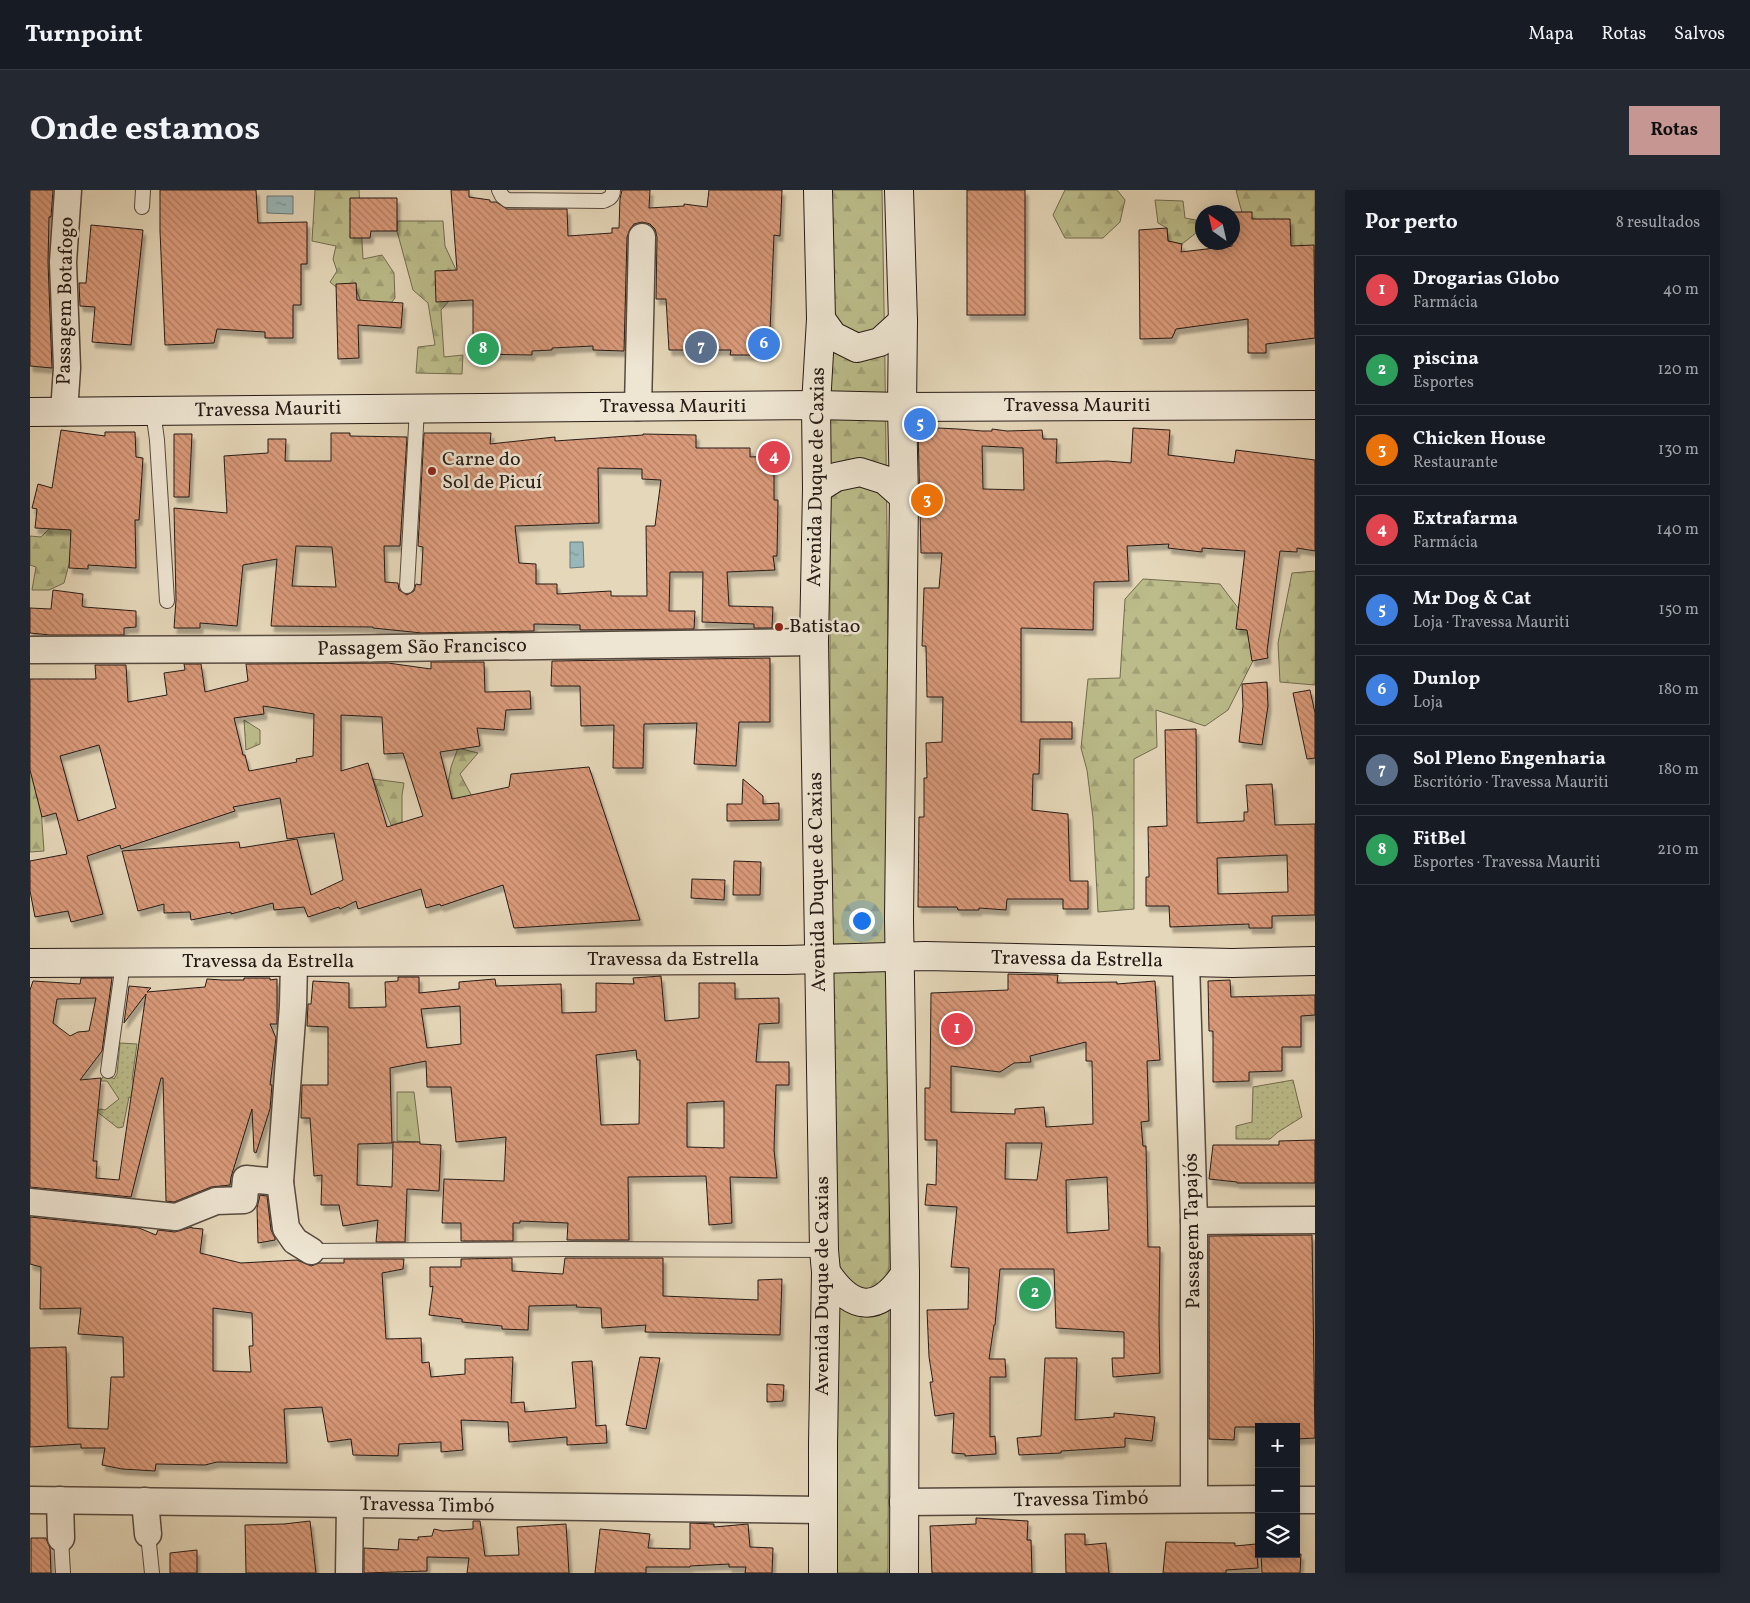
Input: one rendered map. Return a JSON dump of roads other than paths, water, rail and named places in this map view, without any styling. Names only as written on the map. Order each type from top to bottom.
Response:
[{"type":"main road","name":"Avenida Duque de Caxias","points":[[818,190],[821,318],[816,405],[817,488],[814,642],[825,1261],[823,1573]]},
{"type":"main road","points":[[899,190],[903,321],[904,497],[899,956],[905,1274],[904,1573]]},
{"type":"main road","points":[[821,318],[833,336],[857,348],[880,342],[903,321]]},
{"type":"main road","name":"Travessa Mauriti","points":[[30,412],[816,405],[902,407],[1315,406]]},
{"type":"main road","points":[[817,488],[836,476],[860,472],[885,480],[904,497]]},
{"type":"main road","name":"Travessa da Estrella","points":[[30,964],[819,959],[899,956],[1232,963],[1315,961]]},
{"type":"main road","points":[[825,1261],[834,1284],[849,1298],[857,1302],[868,1303],[882,1298],[896,1286],[905,1274]]},
{"type":"street","name":"Passagem Botafogo","points":[[64,412],[67,368],[62,262],[68,190]]},
{"type":"street","points":[[638,407],[642,237]]},
{"type":"street","name":"Passagem São Francisco","points":[[30,650],[326,649],[814,642]]},
{"type":"street","points":[[294,962],[293,1006],[280,1182],[286,1228],[295,1241],[311,1252]]},
{"type":"street","name":"Passagem Tapajós","points":[[1186,962],[1194,1221],[1194,1499]]},
{"type":"street","points":[[30,1202],[176,1217],[216,1201],[244,1200],[246,1179],[280,1182]]},
{"type":"street","points":[[1194,1221],[1315,1220]]},
{"type":"street","name":"Travessa Timbó","points":[[903,1502],[1255,1499]]},
{"type":"street","name":"Travessa Timbó","points":[[30,1500],[823,1510]]},
{"type":"street","points":[[60,1500],[61,1538]]},
{"type":"street","points":[[1300,1500],[1315,1500]]},
{"type":"street","points":[[145,1501],[148,1534]]},
{"type":"street","points":[[350,1505],[350,1573]]},
{"type":"lane","points":[[142,207],[143,190]]},
{"type":"lane","points":[[499,190],[507,200],[593,201],[609,200],[613,190]]},
{"type":"lane","points":[[407,586],[417,409]]},
{"type":"lane","points":[[153,411],[157,440],[167,601]]},
{"type":"lane","points":[[108,1071],[123,963]]},
{"type":"lane","points":[[311,1252],[556,1249],[825,1261]]},
{"type":"lane","points":[[148,1534],[152,1573]]},
{"type":"lane","points":[[61,1538],[63,1573]]},
{"type":"water","points":[[267,196],[293,196],[293,214],[267,213]]},
{"type":"water","points":[[570,542],[583,542],[584,567],[570,568]]},
{"type":"water","points":[[1043,1279],[1042,1306],[1026,1306],[1027,1280]]},
{"type":"place","name":"Dunlop","points":[[764,344]]},
{"type":"place","name":"Sol Pleno Engenharia","points":[[701,347]]},
{"type":"place","name":"FitBel","points":[[483,349]]},
{"type":"place","name":"Mr Dog & Cat","points":[[920,424]]},
{"type":"place","name":"Extrafarma","points":[[774,457]]},
{"type":"place","name":"Carne do Sol de Picuí","points":[[432,471]]},
{"type":"place","name":"Chicken House","points":[[927,500]]},
{"type":"place","name":"Batistao","points":[[779,627]]},
{"type":"place","name":"Drogarias Globo","points":[[957,1029]]},
{"type":"place","name":"piscina","points":[[1035,1293]]}]
